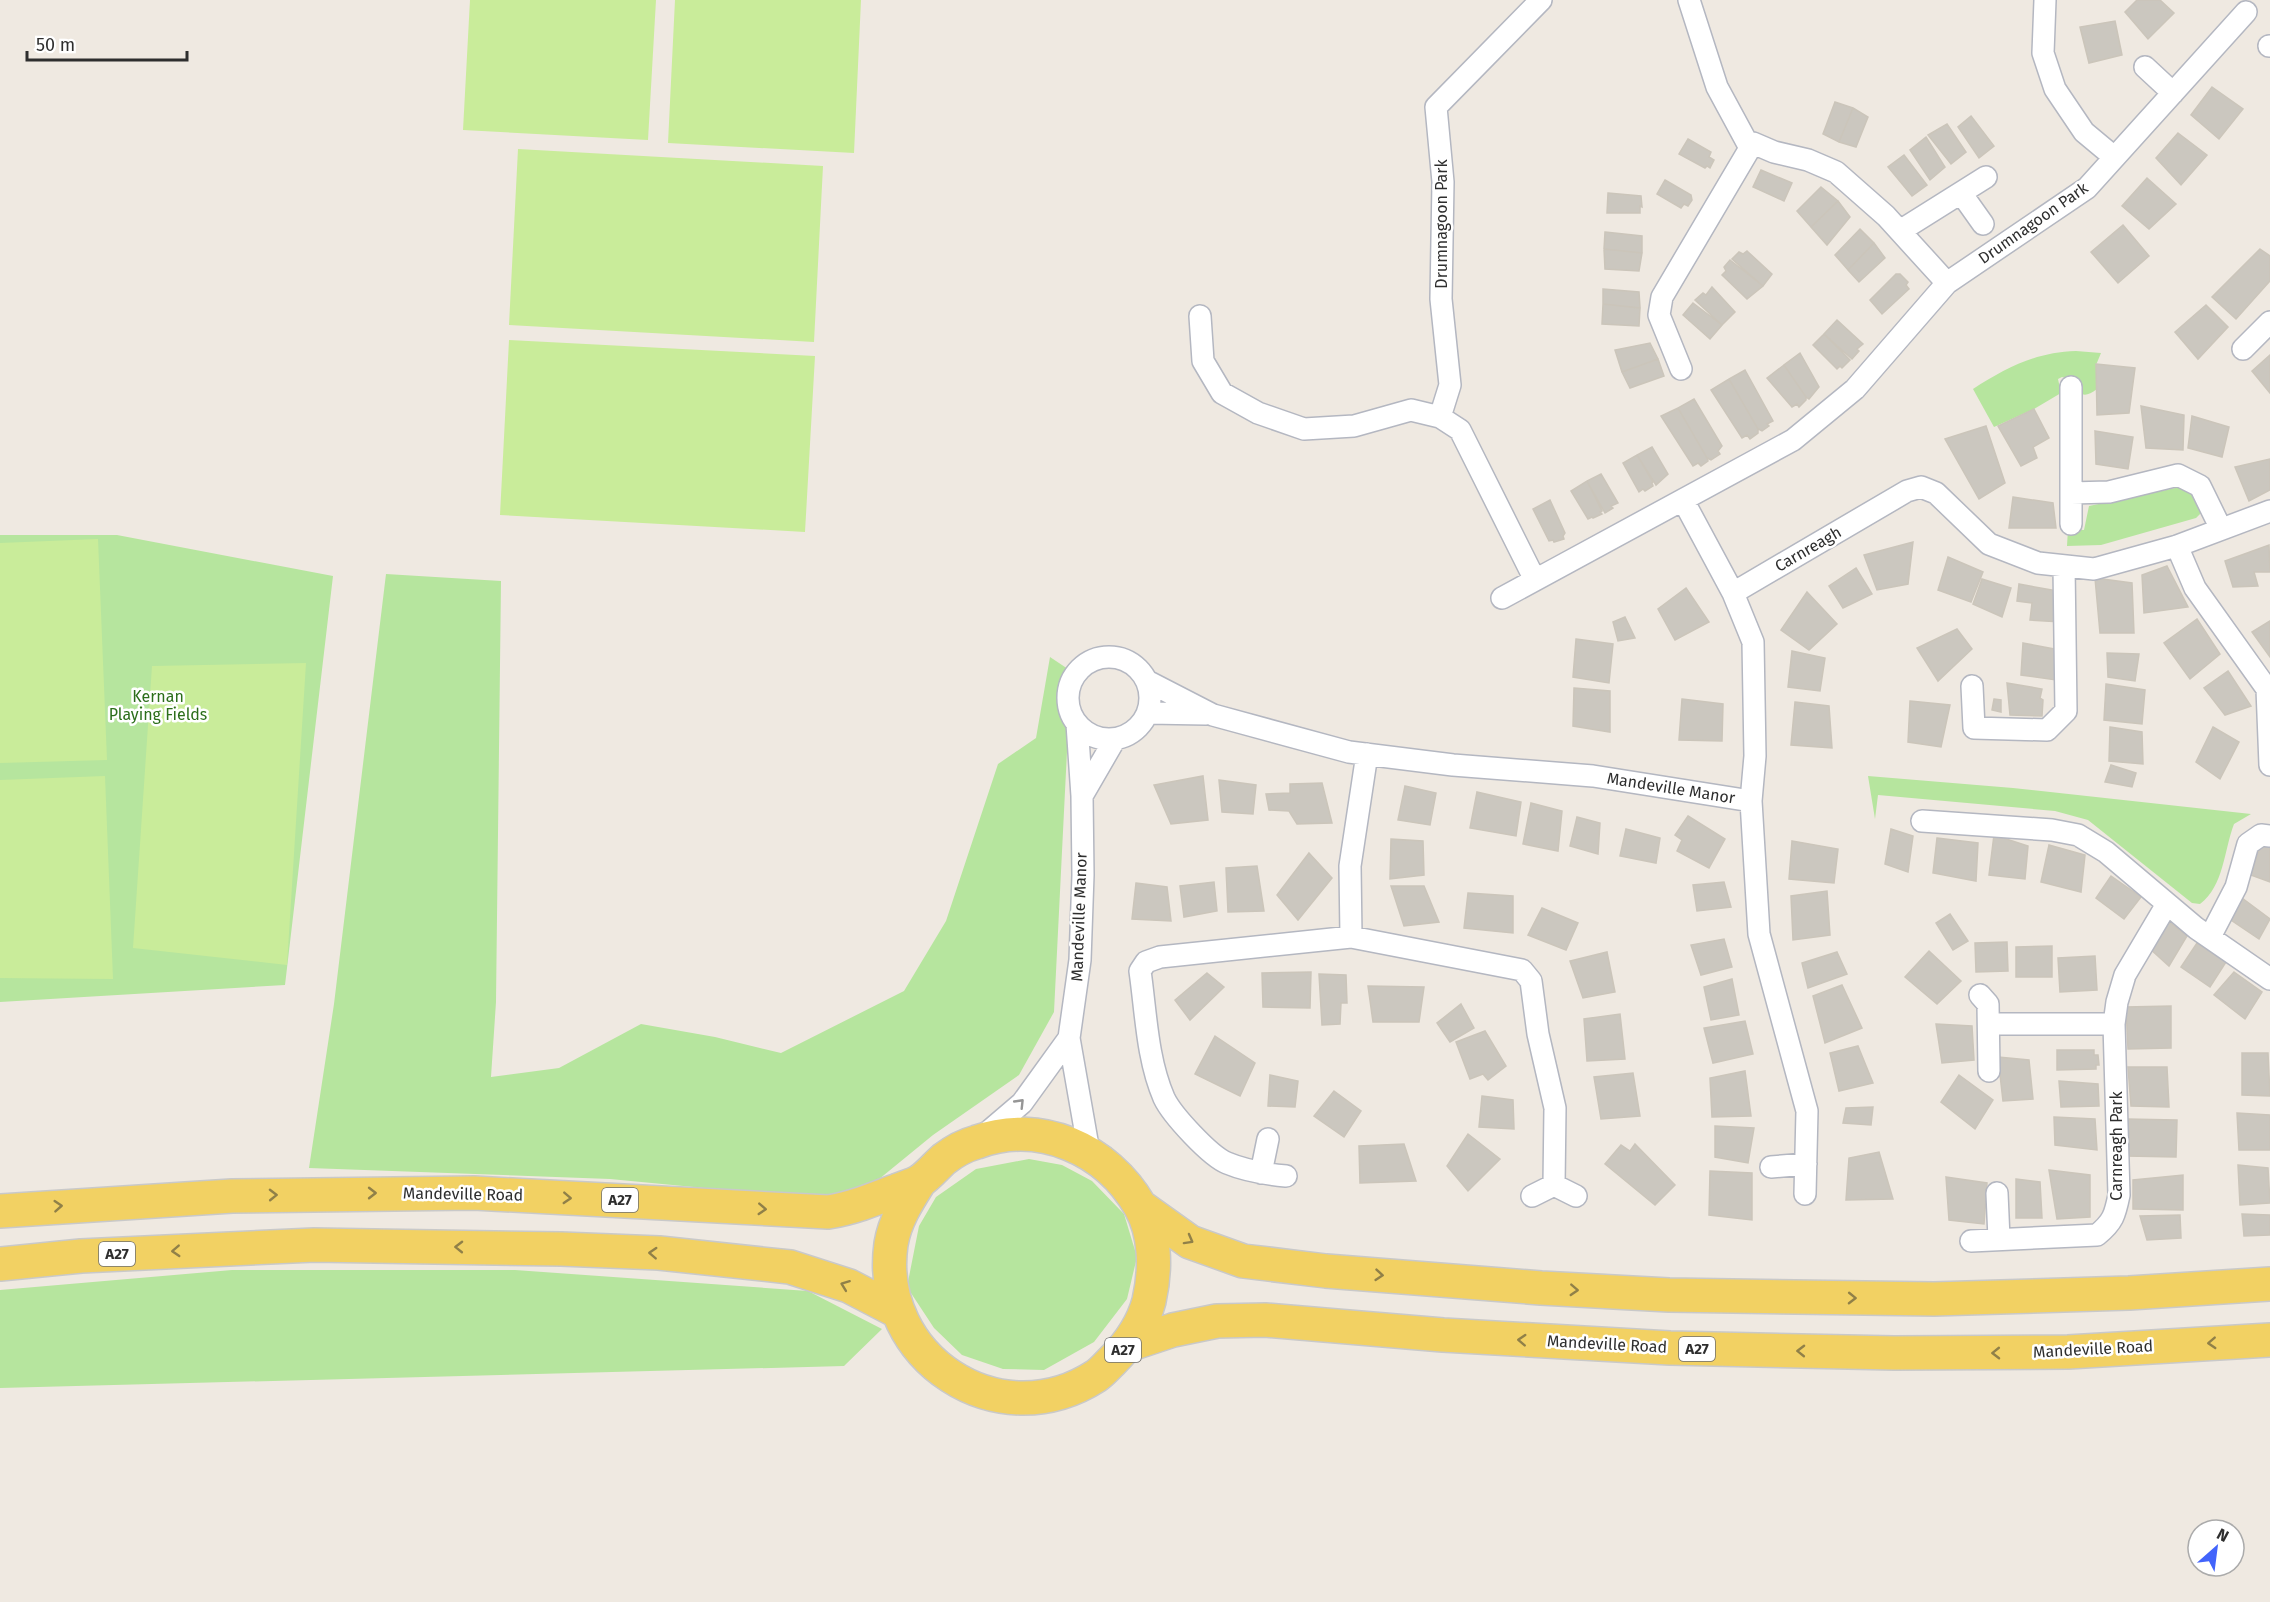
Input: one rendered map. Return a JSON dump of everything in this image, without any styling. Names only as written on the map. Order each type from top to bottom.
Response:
[{"type":"main road","name":"A27","points":[[1034,1134],[1062,1140],[1089,1152],[1119,1176],[1141,1207],[1152,1242],[1154,1278],[1146,1314],[1128,1345],[1097,1375],[1057,1394],[1024,1398],[992,1395],[961,1383],[932,1363],[910,1336],[897,1311],[890,1277],[891,1243],[902,1210],[920,1181],[945,1158],[976,1142],[1004,1135],[1034,1134]]},
{"type":"main road","name":"Mandeville Road","points":[[0,1211],[232,1196],[474,1192],[828,1212],[853,1208],[920,1181]]},
{"type":"main road","name":"A27","points":[[1141,1207],[1190,1242],[1242,1261],[1326,1271],[1541,1288],[1670,1295],[1934,1299],[2129,1293],[2270,1284]]},
{"type":"main road","name":"A27","points":[[0,1264],[81,1256],[314,1245],[659,1253],[790,1267],[849,1286],[897,1311]]},
{"type":"main road","name":"Mandeville Road","points":[[1128,1345],[1173,1330],[1217,1321],[1265,1320],[1443,1335],[1670,1348],[1894,1353],[2068,1352],[2270,1340]]},
{"type":"street","name":"Drumnagoon Park","points":[[1440,417],[1450,385],[1441,299],[1443,182],[1436,106],[1541,0]]},
{"type":"street","points":[[1689,0],[1717,87],[1750,148]]},
{"type":"street","points":[[2045,0],[2043,53],[2055,89],[2084,132],[2114,157]]},
{"type":"street","name":"Drumnagoon Park","points":[[1502,598],[1793,440],[1855,389],[1947,283],[2087,188],[2246,12]]},
{"type":"street","points":[[2145,67],[2173,93]]},
{"type":"street","points":[[1681,369],[1659,315],[1662,297],[1753,143],[1774,152],[1808,160],[1836,172],[1886,216],[1947,283]]},
{"type":"street","points":[[1900,231],[1986,177]]},
{"type":"street","points":[[1961,193],[1983,224]]},
{"type":"street","points":[[1200,316],[1203,361],[1222,393],[1258,413],[1304,429],[1354,426],[1411,410],[1440,417],[1460,430],[1535,580]]},
{"type":"street","points":[[2243,348],[2270,322]]},
{"type":"street","points":[[2070,387],[2071,524]]},
{"type":"street","points":[[2070,493],[2109,492],[2178,475],[2200,486],[2221,529]]},
{"type":"street","name":"Carnreagh","points":[[1733,593],[1907,491],[1921,487],[1936,493],[1989,544],[2038,563],[2094,569],[2177,546],[2270,511]]},
{"type":"street","points":[[1683,500],[1733,593],[1753,642],[1755,756],[1751,801]]},
{"type":"street","points":[[2177,546],[2195,588],[2268,688],[2270,765]]},
{"type":"street","points":[[1972,686],[1974,728],[2047,730],[2066,711],[2064,566]]},
{"type":"street","name":"Mandeville Manor","points":[[1089,1152],[1069,1038],[1080,960],[1083,875],[1082,796],[1077,724],[1070,712],[1068,698],[1073,678],[1088,663],[1101,657],[1114,657],[1128,661],[1147,681],[1213,715],[1349,752],[1453,765],[1593,776],[1751,801],[1759,934],[1807,1112],[1805,1194]]},
{"type":"street","points":[[1077,724],[1087,734],[1101,739],[1115,739],[1135,730],[1148,713],[1150,702],[1147,681]]},
{"type":"street","name":"Mandeville Manor","points":[[1148,713],[1213,715]]},
{"type":"street","points":[[1082,796],[1115,739]]},
{"type":"street","points":[[1351,937],[1350,866],[1367,754]]},
{"type":"street","points":[[1922,821],[2052,830],[2078,835],[2098,846],[2128,868],[2167,904],[2270,979]]},
{"type":"street","points":[[2210,937],[2236,887],[2248,844],[2261,835],[2270,836]]},
{"type":"street","name":"Carnreagh Park","points":[[1971,1241],[2097,1235],[2110,1225],[2119,1196],[2114,1024],[2117,1002],[2126,975],[2167,904]]},
{"type":"street","points":[[1286,1176],[1261,1173],[1225,1163],[1189,1132],[1164,1099],[1151,1056],[1140,971],[1146,962],[1160,957],[1351,937],[1522,970],[1531,981],[1538,1034],[1555,1108],[1554,1185]]},
{"type":"street","points":[[1980,994],[1988,1004],[1989,1071]]},
{"type":"street","points":[[1990,1024],[2114,1024]]},
{"type":"street","name":"Mandeville Manor","points":[[976,1142],[1022,1103],[1069,1038]]},
{"type":"street","points":[[1261,1173],[1268,1139]]},
{"type":"street","points":[[1771,1167],[1806,1164]]},
{"type":"street","points":[[1554,1185],[1576,1196]]},
{"type":"street","points":[[1532,1196],[1554,1185]]},
{"type":"street","points":[[1997,1193],[1999,1239]]},
{"type":"green space","points":[[470,0],[656,0],[648,140],[463,130]]},
{"type":"green space","points":[[675,0],[861,0],[854,153],[668,143]]},
{"type":"green space","points":[[518,149],[823,166],[814,342],[509,325]]},
{"type":"green space","points":[[509,340],[815,356],[805,532],[500,515]]},
{"type":"green space","points":[[2076,351],[2101,353],[2096,365],[2097,389],[2084,395],[2077,391],[2068,379],[2062,377],[2058,379],[2061,393],[2034,409],[1994,427],[1973,389],[2022,362],[2048,354]]},
{"type":"green space","points":[[2185,486],[2197,492],[2202,512],[2196,518],[2101,545],[2067,546],[2068,529],[2084,530],[2089,506]]},
{"type":"green space","name":"Kernan Playing Fields","points":[[0,535],[117,535],[333,576],[285,985],[0,1002]]},
{"type":"green space","points":[[98,539],[107,760],[0,763],[0,543]]},
{"type":"green space","points":[[386,574],[501,581],[496,1002],[491,1077],[559,1068],[641,1024],[715,1037],[781,1053],[904,991],[946,921],[998,764],[1036,738],[1050,657],[1071,671],[1054,1012],[1019,1075],[933,1135],[851,1202],[610,1179],[309,1168],[334,1004]]},
{"type":"green space","points":[[306,663],[287,965],[133,948],[152,666]]},
{"type":"green space","points":[[105,776],[113,979],[0,978],[0,780]]},
{"type":"green space","points":[[1868,776],[2013,788],[2251,814],[2234,824],[2219,878],[2214,888],[2200,904],[2192,903],[2088,820],[2055,811],[1878,795],[1875,819]]},
{"type":"green space","points":[[1029,1159],[1062,1165],[1092,1181],[1124,1214],[1137,1257],[1127,1299],[1094,1342],[1044,1370],[1003,1369],[962,1355],[934,1328],[907,1287],[919,1226],[936,1197],[976,1169]]},
{"type":"green space","points":[[232,1270],[515,1270],[808,1291],[882,1329],[844,1366],[0,1388],[0,1290]]},
{"type":"building","points":[[2137,0],[2160,0],[2174,13],[2148,39],[2125,12]]},
{"type":"building","points":[[2115,21],[2122,55],[2089,63],[2080,27]]},
{"type":"building","points":[[2212,87],[2243,109],[2219,139],[2191,115]]},
{"type":"building","points":[[1835,102],[1853,108],[1839,142],[1823,134]]},
{"type":"building","points":[[1853,108],[1868,117],[1856,147],[1839,142]]},
{"type":"building","points":[[1971,116],[1994,146],[1979,158],[1958,127]]},
{"type":"building","points":[[1947,124],[1966,152],[1951,164],[1928,135]]},
{"type":"building","points":[[2178,133],[2207,155],[2181,185],[2156,158]]},
{"type":"building","points":[[1926,137],[1945,167],[1930,180],[1910,150]]},
{"type":"building","points":[[1688,139],[1711,152],[1709,157],[1714,160],[1710,168],[1707,166],[1705,168],[1679,154]]},
{"type":"building","points":[[1904,155],[1927,185],[1912,196],[1888,167]]},
{"type":"building","points":[[1761,170],[1792,183],[1784,201],[1753,187]]},
{"type":"building","points":[[2147,178],[2176,204],[2149,229],[2122,206]]},
{"type":"building","points":[[1665,180],[1691,195],[1692,200],[1688,206],[1684,204],[1681,208],[1657,194]]},
{"type":"building","points":[[1821,187],[1838,201],[1811,227],[1797,211]]},
{"type":"building","points":[[1608,193],[1641,196],[1640,213],[1607,213]]},
{"type":"building","points":[[1838,201],[1850,217],[1827,245],[1811,227]]},
{"type":"building","points":[[2123,225],[2149,256],[2118,283],[2091,252]]},
{"type":"building","points":[[1860,229],[1874,243],[1848,270],[1835,255]]},
{"type":"building","points":[[1605,232],[1642,236],[1642,253],[1604,249]]},
{"type":"building","points":[[1874,243],[1885,258],[1859,282],[1848,270]]},
{"type":"building","points":[[1604,249],[1642,253],[1639,271],[1605,269]]},
{"type":"building","points":[[2260,249],[2270,256],[2270,281],[2236,319],[2212,297]]},
{"type":"building","points":[[1747,251],[1772,274],[1763,286],[1732,259],[1739,252],[1743,254]]},
{"type":"building","points":[[1730,260],[1763,286],[1747,299],[1722,275],[1726,271],[1724,267]]},
{"type":"building","points":[[1896,274],[1900,274],[1908,282],[1906,285],[1909,289],[1882,314],[1870,300]]},
{"type":"building","points":[[1712,287],[1735,312],[1722,325],[1695,300],[1703,293],[1706,295]]},
{"type":"building","points":[[1603,289],[1639,292],[1640,308],[1603,304]]},
{"type":"building","points":[[1693,303],[1722,325],[1710,339],[1683,315]]},
{"type":"building","points":[[1603,304],[1640,308],[1639,326],[1602,324]]},
{"type":"building","points":[[2206,305],[2228,327],[2198,359],[2175,332]]},
{"type":"building","points":[[1837,320],[1863,344],[1857,349],[1859,351],[1852,359],[1824,334]]},
{"type":"building","points":[[1824,334],[1850,360],[1842,368],[1840,366],[1837,369],[1813,345]]},
{"type":"building","points":[[1650,343],[1658,359],[1622,372],[1615,350]]},
{"type":"building","points":[[1800,353],[1819,387],[1809,399],[1784,365]]},
{"type":"building","points":[[2270,355],[2270,393],[2252,371]]},
{"type":"building","points":[[1658,359],[1664,376],[1630,388],[1622,372]]},
{"type":"building","points":[[2096,364],[2135,368],[2129,413],[2097,415]]},
{"type":"building","points":[[1784,365],[1806,397],[1799,407],[1797,404],[1792,407],[1767,378]]},
{"type":"building","points":[[1745,370],[1773,421],[1767,424],[1769,426],[1762,431],[1758,429],[1729,379]]},
{"type":"building","points":[[1729,379],[1758,429],[1758,433],[1750,439],[1747,435],[1742,438],[1711,390]]},
{"type":"building","points":[[1694,399],[1722,446],[1718,451],[1720,454],[1711,460],[1707,458],[1678,408]]},
{"type":"building","points":[[2141,406],[2184,415],[2183,450],[2146,448]]},
{"type":"building","points":[[1678,408],[1707,458],[1708,461],[1701,466],[1698,463],[1693,466],[1661,416]]},
{"type":"building","points":[[2034,409],[2049,438],[2033,447],[2037,458],[2021,466],[1998,426]]},
{"type":"building","points":[[2192,416],[2229,427],[2222,457],[2188,448]]},
{"type":"building","points":[[1986,426],[2005,483],[1979,499],[1945,439]]},
{"type":"building","points":[[2095,431],[2133,437],[2128,469],[2096,464]]},
{"type":"building","points":[[1652,447],[1668,474],[1656,485],[1637,455]]},
{"type":"building","points":[[1637,455],[1653,482],[1653,486],[1639,492],[1623,463]]},
{"type":"building","points":[[2270,459],[2270,490],[2249,501],[2235,467]]},
{"type":"building","points":[[1601,474],[1618,503],[1611,506],[1613,508],[1605,513],[1587,481]]},
{"type":"building","points":[[1587,481],[1602,511],[1600,512],[1602,514],[1588,519],[1571,491]]},
{"type":"building","points":[[2013,497],[2053,503],[2056,528],[2009,528]]},
{"type":"building","points":[[1550,500],[1565,533],[1564,539],[1554,542],[1549,541],[1533,509]]},
{"type":"building","points":[[1913,542],[1908,584],[1877,590],[1864,555]]},
{"type":"building","points":[[2269,545],[2270,572],[2254,572],[2258,586],[2233,587],[2225,561]]},
{"type":"building","points":[[1948,557],[1983,572],[1971,602],[1938,590]]},
{"type":"building","points":[[2167,566],[2188,607],[2144,613],[2142,575]]},
{"type":"building","points":[[1856,568],[1872,594],[1843,608],[1829,586]]},
{"type":"building","points":[[2095,578],[2132,583],[2134,633],[2100,633]]},
{"type":"building","points":[[1982,579],[2011,588],[2002,617],[1973,604]]},
{"type":"building","points":[[2019,584],[2057,591],[2061,622],[2030,620],[2032,603],[2017,601]]},
{"type":"building","points":[[1686,588],[1709,622],[1675,640],[1658,609]]},
{"type":"building","points":[[1807,592],[1837,624],[1809,650],[1781,630]]},
{"type":"building","points":[[1625,617],[1635,638],[1618,641],[1613,622]]},
{"type":"building","points":[[2197,619],[2220,654],[2190,679],[2164,643]]},
{"type":"building","points":[[2270,621],[2270,657],[2252,632]]},
{"type":"building","points":[[1957,629],[1972,649],[1938,681],[1917,648]]},
{"type":"building","points":[[1576,639],[1613,644],[1609,683],[1573,677]]},
{"type":"building","points":[[2023,643],[2054,649],[2056,680],[2021,675]]},
{"type":"building","points":[[1792,651],[1825,658],[1820,691],[1788,687]]},
{"type":"building","points":[[2107,653],[2139,654],[2135,681],[2108,677]]},
{"type":"building","points":[[2228,671],[2251,706],[2225,715],[2204,688]]},
{"type":"building","points":[[2007,683],[2042,689],[2040,698],[2043,700],[2042,716],[2010,715]]},
{"type":"building","points":[[2106,684],[2145,690],[2142,724],[2104,720]]},
{"type":"building","points":[[1574,688],[1610,691],[1610,732],[1573,726]]},
{"type":"building","points":[[1682,699],[1723,704],[1722,741],[1679,740]]},
{"type":"building","points":[[1994,699],[2001,700],[2001,712],[1992,710]]},
{"type":"building","points":[[1910,701],[1950,705],[1941,747],[1908,742]]},
{"type":"building","points":[[1795,702],[1829,706],[1832,748],[1791,745]]},
{"type":"building","points":[[2110,727],[2142,732],[2143,764],[2109,761]]},
{"type":"building","points":[[2213,727],[2239,742],[2220,779],[2196,762]]},
{"type":"building","points":[[2111,765],[2136,773],[2132,787],[2105,782]]},
{"type":"building","points":[[1203,776],[1208,820],[1171,824],[1154,785]]},
{"type":"building","points":[[1219,780],[1256,785],[1253,814],[1222,812]]},
{"type":"building","points":[[1322,783],[1332,823],[1297,824],[1289,811],[1269,810],[1266,794],[1290,793],[1290,784]]},
{"type":"building","points":[[1405,786],[1436,793],[1430,825],[1398,820]]},
{"type":"building","points":[[1477,792],[1521,802],[1516,836],[1470,828]]},
{"type":"building","points":[[1531,803],[1562,811],[1558,851],[1523,844]]},
{"type":"building","points":[[1688,816],[1725,839],[1709,868],[1677,851],[1682,840],[1675,835]]},
{"type":"building","points":[[1577,817],[1600,823],[1598,854],[1570,846]]},
{"type":"building","points":[[1626,829],[1660,838],[1656,863],[1620,856]]},
{"type":"building","points":[[1891,829],[1913,836],[1908,872],[1885,864]]},
{"type":"building","points":[[1994,835],[2028,846],[2025,879],[1989,875]]},
{"type":"building","points":[[1937,838],[1978,843],[1976,881],[1933,873]]},
{"type":"building","points":[[1391,839],[1423,841],[1424,875],[1390,879]]},
{"type":"building","points":[[2262,839],[2270,843],[2270,882],[2251,875]]},
{"type":"building","points":[[1792,841],[1838,849],[1834,883],[1789,879]]},
{"type":"building","points":[[2049,845],[2085,855],[2081,892],[2041,882]]},
{"type":"building","points":[[1309,853],[1332,878],[1298,920],[1277,895]]},
{"type":"building","points":[[1257,866],[1264,911],[1228,912],[1226,868]]},
{"type":"building","points":[[2111,876],[2141,897],[2124,919],[2096,898]]},
{"type":"building","points":[[1214,882],[1217,911],[1184,917],[1180,886]]},
{"type":"building","points":[[1724,882],[1731,907],[1697,911],[1693,885]]},
{"type":"building","points":[[1136,883],[1167,887],[1171,921],[1132,919]]},
{"type":"building","points":[[1391,886],[1424,886],[1439,922],[1404,926]]},
{"type":"building","points":[[1827,891],[1830,935],[1793,940],[1791,896]]},
{"type":"building","points":[[1468,893],[1513,896],[1513,933],[1464,928]]},
{"type":"building","points":[[2242,898],[2270,919],[2259,939],[2228,918]]},
{"type":"building","points":[[1542,908],[1578,923],[1566,950],[1528,935]]},
{"type":"building","points":[[1950,914],[1968,941],[1953,950],[1936,923]]},
{"type":"building","points":[[2168,921],[2187,936],[2169,966],[2149,948]]},
{"type":"building","points":[[1724,939],[1732,967],[1701,975],[1691,945]]},
{"type":"building","points":[[2007,942],[2008,971],[1976,972],[1975,943]]},
{"type":"building","points":[[2197,943],[2226,962],[2210,987],[2181,967]]},
{"type":"building","points":[[2052,946],[2052,977],[2016,977],[2016,947]]},
{"type":"building","points":[[1929,951],[1961,981],[1937,1004],[1905,977]]},
{"type":"building","points":[[1607,952],[1615,992],[1583,998],[1570,961]]},
{"type":"building","points":[[1837,952],[1847,974],[1808,988],[1802,963]]},
{"type":"building","points":[[2095,956],[2097,990],[2060,992],[2058,958]]},
{"type":"building","points":[[1311,972],[1310,1008],[1263,1007],[1262,973]]},
{"type":"building","points":[[2234,972],[2262,992],[2245,1019],[2214,995]]},
{"type":"building","points":[[1207,973],[1224,987],[1190,1020],[1175,1000]]},
{"type":"building","points":[[1319,974],[1346,975],[1347,1003],[1341,1003],[1340,1024],[1322,1025]]},
{"type":"building","points":[[1732,979],[1739,1015],[1711,1020],[1704,987]]},
{"type":"building","points":[[1842,985],[1862,1028],[1825,1043],[1813,996]]},
{"type":"building","points":[[1368,986],[1424,987],[1419,1022],[1373,1022]]},
{"type":"building","points":[[1461,1004],[1474,1028],[1450,1042],[1437,1023]]},
{"type":"building","points":[[2171,1006],[2171,1048],[2128,1049],[2126,1007]]},
{"type":"building","points":[[1620,1014],[1625,1059],[1587,1061],[1584,1019]]},
{"type":"building","points":[[1745,1021],[1753,1054],[1713,1063],[1704,1028]]},
{"type":"building","points":[[1936,1024],[1972,1026],[1974,1060],[1942,1063]]},
{"type":"building","points":[[1485,1031],[1506,1066],[1488,1080],[1483,1074],[1470,1079],[1456,1042]]},
{"type":"building","points":[[1215,1036],[1255,1063],[1240,1096],[1195,1074]]},
{"type":"building","points":[[1858,1046],[1873,1083],[1839,1091],[1830,1053]]},
{"type":"building","points":[[2057,1050],[2094,1050],[2094,1055],[2098,1055],[2099,1065],[2096,1065],[2096,1069],[2057,1070]]},
{"type":"building","points":[[2242,1053],[2268,1053],[2270,1096],[2242,1095]]},
{"type":"building","points":[[1998,1057],[2029,1060],[2033,1099],[2003,1101]]},
{"type":"building","points":[[2128,1067],[2167,1067],[2169,1107],[2131,1106]]},
{"type":"building","points":[[1745,1071],[1751,1116],[1712,1117],[1710,1078]]},
{"type":"building","points":[[1633,1073],[1640,1116],[1601,1119],[1594,1077]]},
{"type":"building","points":[[1270,1075],[1298,1081],[1295,1107],[1268,1106]]},
{"type":"building","points":[[1959,1075],[1993,1100],[1975,1129],[1941,1102]]},
{"type":"building","points":[[2059,1081],[2098,1084],[2099,1106],[2061,1107]]},
{"type":"building","points":[[1334,1091],[1361,1111],[1344,1137],[1314,1116]]},
{"type":"building","points":[[1482,1096],[1513,1100],[1514,1129],[1479,1127]]},
{"type":"building","points":[[1873,1107],[1871,1125],[1843,1123],[1846,1108]]},
{"type":"building","points":[[2237,1113],[2270,1115],[2270,1150],[2239,1150]]},
{"type":"building","points":[[2054,1117],[2095,1119],[2097,1150],[2055,1145]]},
{"type":"building","points":[[2126,1119],[2177,1120],[2176,1157],[2126,1156]]},
{"type":"building","points":[[1715,1126],[1754,1128],[1748,1163],[1715,1157]]},
{"type":"building","points":[[1468,1134],[1500,1159],[1468,1191],[1447,1166]]},
{"type":"building","points":[[1404,1144],[1416,1181],[1360,1183],[1359,1146]]},
{"type":"building","points":[[1635,1144],[1675,1185],[1655,1205],[1605,1164],[1621,1145],[1630,1151]]},
{"type":"building","points":[[1879,1152],[1893,1199],[1846,1200],[1849,1158]]},
{"type":"building","points":[[2238,1165],[2268,1168],[2270,1203],[2240,1205]]},
{"type":"building","points":[[2049,1170],[2090,1175],[2090,1217],[2057,1219]]},
{"type":"building","points":[[1710,1171],[1752,1173],[1752,1220],[1709,1215]]},
{"type":"building","points":[[2183,1175],[2183,1210],[2133,1209],[2133,1180]]},
{"type":"building","points":[[1946,1177],[1987,1183],[1984,1224],[1949,1220]]},
{"type":"building","points":[[2016,1179],[2040,1182],[2042,1218],[2016,1218]]},
{"type":"building","points":[[2242,1214],[2270,1215],[2270,1235],[2244,1236]]},
{"type":"building","points":[[2180,1215],[2181,1238],[2147,1240],[2140,1216]]}]
